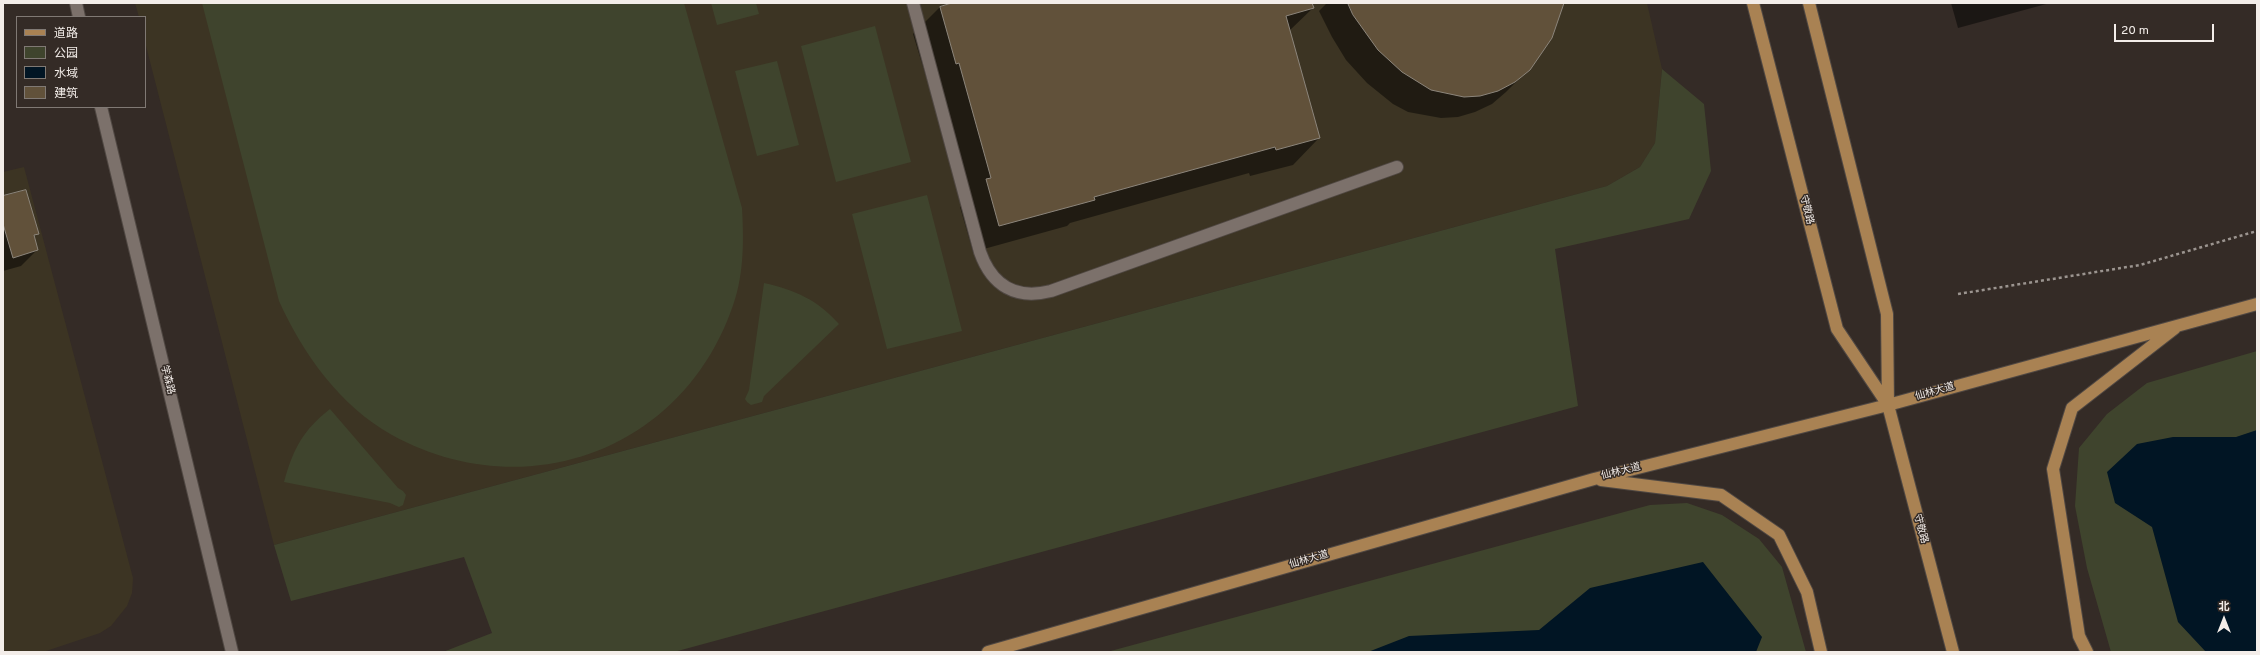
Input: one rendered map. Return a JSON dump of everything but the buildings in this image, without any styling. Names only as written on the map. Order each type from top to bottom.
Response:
[{"type":"main road","name":"守敬路","points":[[1753,3],[1837,329],[1888,405]]},
{"type":"main road","name":"守敬路","points":[[1809,3],[1887,314],[1888,405],[1953,652]]},
{"type":"main road","name":"仙林大道","points":[[988,652],[1594,479],[1888,405],[2257,304]]},
{"type":"main road","points":[[2087,652],[2079,636],[2053,469],[2072,408],[2180,324]]},
{"type":"main road","points":[[1594,479],[1721,495],[1779,535],[1806,592],[1821,652]]},
{"type":"street","points":[[76,3],[80,16]]},
{"type":"street","points":[[913,3],[984,264],[1001,284],[1013,291],[1025,294],[1038,294],[1051,291],[1397,167]]},
{"type":"street","name":"学森路","points":[[101,108],[232,652]]},
{"type":"path","points":[[1958,294],[2140,265],[2257,232]]},
{"type":"shaded area","points":[[135,3],[1647,3],[1662,69],[1655,143],[1640,167],[1607,186],[274,545],[146,46],[146,16],[139,16]]},
{"type":"shaded area","points":[[24,167],[133,578],[132,593],[127,606],[111,626],[100,633],[43,652],[3,652],[3,172]]},
{"type":"green space","points":[[202,3],[684,3],[742,208],[743,247],[741,273],[731,311],[707,360],[675,400],[635,432],[591,453],[543,465],[493,466],[442,456],[392,435],[373,423],[340,394],[325,377],[299,340],[279,301]]},
{"type":"green space","points":[[711,3],[756,3],[759,14],[717,25]]},
{"type":"green space","points":[[875,26],[911,162],[836,182],[801,46]]},
{"type":"green space","points":[[777,61],[799,145],[757,156],[735,71]]},
{"type":"green space","points":[[1662,69],[1704,104],[1711,171],[1689,219],[1555,249],[1578,406],[674,652],[443,652],[492,633],[464,557],[291,601],[274,545],[1607,186],[1640,167],[1655,143]]},
{"type":"green space","points":[[927,195],[962,331],[887,349],[852,214]]},
{"type":"green space","points":[[764,283],[786,289],[805,297],[823,308],[839,324],[764,396],[762,402],[751,405],[745,399],[749,390]]},
{"type":"green space","points":[[2257,351],[2257,652],[2111,652],[2087,568],[2075,506],[2079,448],[2107,414],[2147,383]]},
{"type":"green space","points":[[330,409],[398,488],[403,491],[406,495],[403,505],[399,507],[390,503],[284,482],[287,470],[300,441],[313,425]]},
{"type":"green space","points":[[1687,503],[1722,515],[1759,539],[1782,567],[1806,652],[1107,652],[1650,505]]},
{"type":"water","points":[[2257,430],[2257,652],[2206,652],[2178,622],[2152,527],[2115,503],[2107,472],[2137,444],[2173,437],[2236,437]]},
{"type":"water","points":[[1703,562],[1762,637],[1756,652],[1368,652],[1409,636],[1539,630],[1590,588]]}]
